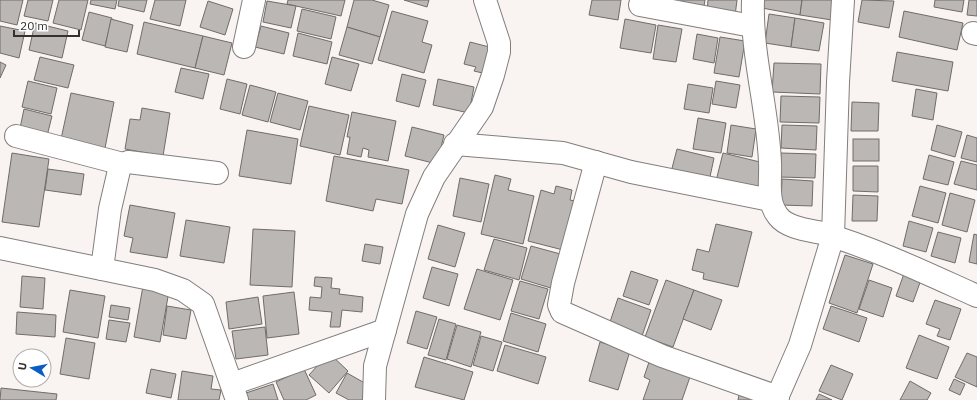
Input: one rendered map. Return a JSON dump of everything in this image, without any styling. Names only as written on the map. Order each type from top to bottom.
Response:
[{"type":"street","points":[[244,47],[254,0]]},
{"type":"street","points":[[374,400],[375,366],[417,214],[434,177],[455,144],[482,107],[498,58],[499,43],[485,0]]},
{"type":"street","points":[[753,0],[752,26],[756,58],[767,116],[770,200],[772,208],[783,220],[790,224],[833,236],[929,274],[977,296]]},
{"type":"street","points":[[596,162],[563,283],[559,305],[562,312],[662,356],[777,398],[800,345],[833,236],[838,82],[843,0]]},
{"type":"street","points":[[640,5],[752,26]]},
{"type":"street","points":[[16,136],[123,164],[128,162],[217,173]]},
{"type":"street","points":[[455,144],[545,150],[631,172],[770,200]]},
{"type":"street","points":[[102,270],[110,209],[118,171],[123,164]]},
{"type":"street","points":[[0,248],[170,285],[184,290],[203,304],[235,392],[385,330]]},
{"type":"building","points":[[0,0],[23,0],[17,25],[0,21]]},
{"type":"building","points":[[28,0],[53,0],[48,21],[24,16]]},
{"type":"building","points":[[59,0],[88,0],[81,30],[53,23]]},
{"type":"building","points":[[91,0],[117,0],[115,9],[90,4]]},
{"type":"building","points":[[119,0],[147,0],[144,12],[118,6]]},
{"type":"building","points":[[155,0],[186,0],[180,26],[150,19]]},
{"type":"building","points":[[288,0],[345,0],[341,16],[287,4]]},
{"type":"building","points":[[354,0],[372,0],[389,5],[380,37],[347,27]]},
{"type":"building","points":[[404,0],[429,0],[427,7]]},
{"type":"building","points":[[592,0],[621,0],[618,20],[589,15]]},
{"type":"building","points":[[681,0],[705,0],[703,12],[680,8]]},
{"type":"building","points":[[708,0],[737,0],[735,16],[707,12]]},
{"type":"building","points":[[764,0],[802,0],[800,15],[762,8]]},
{"type":"building","points":[[802,0],[835,0],[832,20],[800,15]]},
{"type":"building","points":[[862,0],[894,1],[889,28],[858,22]]},
{"type":"building","points":[[935,0],[964,0],[962,12],[934,7]]},
{"type":"building","points":[[969,0],[977,0],[977,16],[967,15]]},
{"type":"building","points":[[208,1],[233,9],[225,35],[200,27]]},
{"type":"building","points":[[267,1],[296,6],[291,28],[263,22]]},
{"type":"building","points":[[302,9],[336,17],[331,39],[297,31]]},
{"type":"building","points":[[392,11],[428,21],[422,42],[432,45],[424,73],[378,60]]},
{"type":"building","points":[[904,11],[963,23],[957,50],[899,37]]},
{"type":"building","points":[[89,12],[112,18],[105,46],[82,40]]},
{"type":"building","points":[[769,14],[795,18],[791,47],[765,43]]},
{"type":"building","points":[[795,18],[824,23],[819,51],[791,47]]},
{"type":"building","points":[[111,19],[133,25],[127,52],[105,47]]},
{"type":"building","points":[[625,19],[656,25],[651,53],[620,48]]},
{"type":"building","points":[[144,22],[203,36],[195,68],[137,54]]},
{"type":"building","points":[[35,23],[68,31],[62,58],[29,50]]},
{"type":"building","points":[[658,25],[682,29],[676,62],[653,59]]},
{"type":"building","points":[[0,26],[25,31],[19,58],[0,53]]},
{"type":"building","points":[[261,26],[289,33],[284,54],[255,47]]},
{"type":"building","points":[[347,27],[380,37],[372,64],[339,55]]},
{"type":"building","points":[[298,33],[332,42],[327,64],[293,56]]},
{"type":"building","points":[[697,34],[718,38],[714,63],[693,59]]},
{"type":"building","points":[[203,36],[232,43],[224,75],[195,68]]},
{"type":"building","points":[[720,37],[745,41],[739,77],[714,73]]},
{"type":"building","points":[[470,42],[497,49],[491,75],[474,71],[476,67],[464,64]]},
{"type":"building","points":[[897,52],[953,62],[948,91],[892,81]]},
{"type":"building","points":[[40,57],[74,65],[68,88],[34,80]]},
{"type":"building","points":[[332,57],[359,64],[351,91],[325,84]]},
{"type":"building","points":[[0,62],[6,65],[0,78]]},
{"type":"building","points":[[774,63],[821,64],[820,94],[772,92]]},
{"type":"building","points":[[181,68],[209,74],[203,99],[175,92]]},
{"type":"building","points":[[402,74],[426,80],[419,107],[396,101]]},
{"type":"building","points":[[227,79],[247,84],[240,114],[220,109]]},
{"type":"building","points":[[438,79],[474,87],[469,113],[433,105]]},
{"type":"building","points":[[28,81],[57,88],[51,114],[22,107]]},
{"type":"building","points":[[716,81],[740,85],[736,108],[712,104]]},
{"type":"building","points":[[688,84],[713,88],[709,113],[684,109]]},
{"type":"building","points":[[250,85],[276,92],[268,122],[242,115]]},
{"type":"building","points":[[916,89],[937,93],[933,120],[912,116]]},
{"type":"building","points":[[71,93],[114,102],[105,148],[61,139]]},
{"type":"building","points":[[278,93],[308,101],[300,130],[270,122]]},
{"type":"building","points":[[781,96],[820,97],[819,123],[780,122]]},
{"type":"building","points":[[852,102],[879,103],[878,131],[851,131]]},
{"type":"building","points":[[309,106],[349,115],[340,155],[300,146]]},
{"type":"building","points":[[142,108],[170,113],[163,156],[125,149],[130,119],[140,120]]},
{"type":"building","points":[[24,109],[52,116],[46,140],[19,133]]},
{"type":"building","points":[[352,112],[396,121],[388,161],[368,157],[369,150],[363,148],[361,157],[347,154],[350,137],[347,137]]},
{"type":"building","points":[[698,118],[726,123],[721,153],[693,149]]},
{"type":"building","points":[[731,125],[756,129],[752,157],[727,153]]},
{"type":"building","points":[[782,125],[817,126],[816,150],[781,148]]},
{"type":"building","points":[[937,125],[962,132],[955,157],[931,150]]},
{"type":"building","points":[[412,127],[444,135],[437,164],[405,156]]},
{"type":"building","points":[[247,130],[298,139],[291,184],[239,176]]},
{"type":"building","points":[[967,135],[977,138],[977,162],[961,158]]},
{"type":"building","points":[[853,139],[879,139],[879,161],[853,161]]},
{"type":"building","points":[[677,149],[714,158],[708,186],[670,176]]},
{"type":"building","points":[[12,153],[49,159],[39,227],[2,222]]},
{"type":"building","points":[[723,153],[764,163],[756,196],[715,185]]},
{"type":"building","points":[[781,153],[816,154],[815,178],[780,177]]},
{"type":"building","points":[[929,155],[954,162],[948,185],[923,179]]},
{"type":"building","points":[[334,156],[409,170],[402,204],[376,199],[373,211],[326,201]]},
{"type":"building","points":[[961,161],[977,165],[977,190],[954,184]]},
{"type":"building","points":[[853,166],[878,166],[878,192],[853,191]]},
{"type":"building","points":[[48,169],[84,174],[81,195],[45,190]]},
{"type":"building","points":[[495,175],[511,179],[508,190],[534,196],[523,244],[481,234]]},
{"type":"building","points":[[460,178],[489,184],[481,222],[453,216]]},
{"type":"building","points":[[782,179],[813,181],[812,206],[781,205]]},
{"type":"building","points":[[556,186],[572,190],[570,200],[584,203],[571,252],[528,241],[541,190],[554,194]]},
{"type":"building","points":[[920,186],[946,193],[938,223],[912,216]]},
{"type":"building","points":[[950,193],[975,200],[967,232],[942,225]]},
{"type":"building","points":[[853,195],[878,196],[877,221],[852,221]]},
{"type":"building","points":[[130,205],[175,213],[167,258],[130,252],[133,238],[124,236]]},
{"type":"building","points":[[186,220],[230,227],[224,263],[180,256]]},
{"type":"building","points":[[909,221],[933,228],[926,252],[903,246]]},
{"type":"building","points":[[716,224],[752,232],[738,287],[703,279],[704,273],[692,270],[697,249],[709,252]]},
{"type":"building","points":[[438,225],[465,233],[455,267],[428,259]]},
{"type":"building","points":[[253,229],[295,231],[292,287],[250,285]]},
{"type":"building","points":[[938,232],[961,238],[955,263],[931,256]]},
{"type":"building","points":[[974,234],[977,235],[977,264],[969,262]]},
{"type":"building","points":[[494,239],[527,248],[519,280],[484,270]]},
{"type":"building","points":[[365,244],[383,247],[380,264],[362,261]]},
{"type":"building","points":[[531,246],[564,255],[554,289],[521,279]]},
{"type":"building","points":[[845,255],[873,264],[857,313],[829,303]]},
{"type":"building","points":[[432,267],[458,274],[449,306],[423,298]]},
{"type":"building","points":[[477,269],[513,280],[500,320],[464,309]]},
{"type":"building","points":[[631,271],[658,280],[649,305],[623,296]]},
{"type":"building","points":[[905,271],[922,277],[913,302],[896,296]]},
{"type":"building","points":[[22,276],[45,278],[43,309],[20,307]]},
{"type":"building","points":[[315,277],[332,278],[331,288],[340,289],[339,294],[363,297],[362,312],[342,310],[340,327],[330,327],[332,312],[309,310],[310,297],[321,298],[322,287],[314,286]]},
{"type":"building","points":[[666,280],[694,290],[673,347],[645,337]]},
{"type":"building","points":[[869,280],[892,288],[883,317],[859,309]]},
{"type":"building","points":[[520,281],[548,289],[539,319],[511,311]]},
{"type":"building","points":[[143,286],[169,291],[160,342],[134,337]]},
{"type":"building","points":[[70,290],[105,296],[98,338],[63,332]]},
{"type":"building","points":[[694,290],[722,300],[711,330],[683,319]]},
{"type":"building","points":[[294,292],[299,334],[267,338],[263,296]]},
{"type":"building","points":[[258,297],[262,324],[229,329],[226,302]]},
{"type":"building","points":[[618,298],[651,310],[641,339],[608,328]]},
{"type":"building","points":[[935,300],[961,309],[950,340],[937,336],[940,329],[926,324]]},
{"type":"building","points":[[111,305],[130,308],[128,320],[109,317]]},
{"type":"building","points":[[167,306],[191,310],[186,339],[163,335]]},
{"type":"building","points":[[831,306],[867,318],[859,342],[823,329]]},
{"type":"building","points":[[416,311],[437,317],[427,349],[407,343]]},
{"type":"building","points":[[17,312],[56,315],[55,337],[16,334]]},
{"type":"building","points":[[511,313],[546,324],[538,352],[503,341]]},
{"type":"building","points":[[439,319],[456,324],[446,360],[428,355]]},
{"type":"building","points":[[109,320],[130,323],[126,342],[106,339]]},
{"type":"building","points":[[457,325],[481,332],[471,367],[447,359]]},
{"type":"building","points":[[265,327],[268,355],[236,359],[232,331]]},
{"type":"building","points":[[919,335],[949,347],[937,379],[906,368]]},
{"type":"building","points":[[481,336],[502,342],[493,371],[473,365]]},
{"type":"building","points":[[66,338],[95,343],[89,379],[60,374]]},
{"type":"building","points":[[600,342],[630,351],[618,390],[589,381]]},
{"type":"building","points":[[505,345],[546,357],[538,384],[497,371]]},
{"type":"building","points":[[329,353],[348,371],[329,393],[309,375]]},
{"type":"building","points":[[967,353],[977,357],[977,387],[955,377]]},
{"type":"building","points":[[424,357],[473,372],[464,400],[415,387]]},
{"type":"building","points":[[650,359],[691,374],[682,400],[643,400],[650,380],[644,377]]},
{"type":"building","points":[[831,365],[853,374],[842,400],[819,391]]},
{"type":"building","points":[[151,369],[176,374],[171,398],[146,393]]},
{"type":"building","points":[[304,369],[316,395],[306,400],[284,400],[276,382]]},
{"type":"building","points":[[182,371],[213,376],[211,389],[221,390],[219,400],[178,400]]},
{"type":"building","points":[[347,373],[370,386],[362,400],[349,400],[336,393]]},
{"type":"building","points":[[954,379],[965,384],[960,395],[949,390]]},
{"type":"building","points":[[910,381],[931,393],[927,400],[900,400]]},
{"type":"building","points":[[273,384],[278,400],[242,400],[240,395]]},
{"type":"building","points":[[1,388],[57,394],[56,400],[0,400]]},
{"type":"building","points":[[819,394],[832,400],[816,400]]},
{"type":"building","points":[[739,395],[753,398],[753,400],[738,400]]}]
